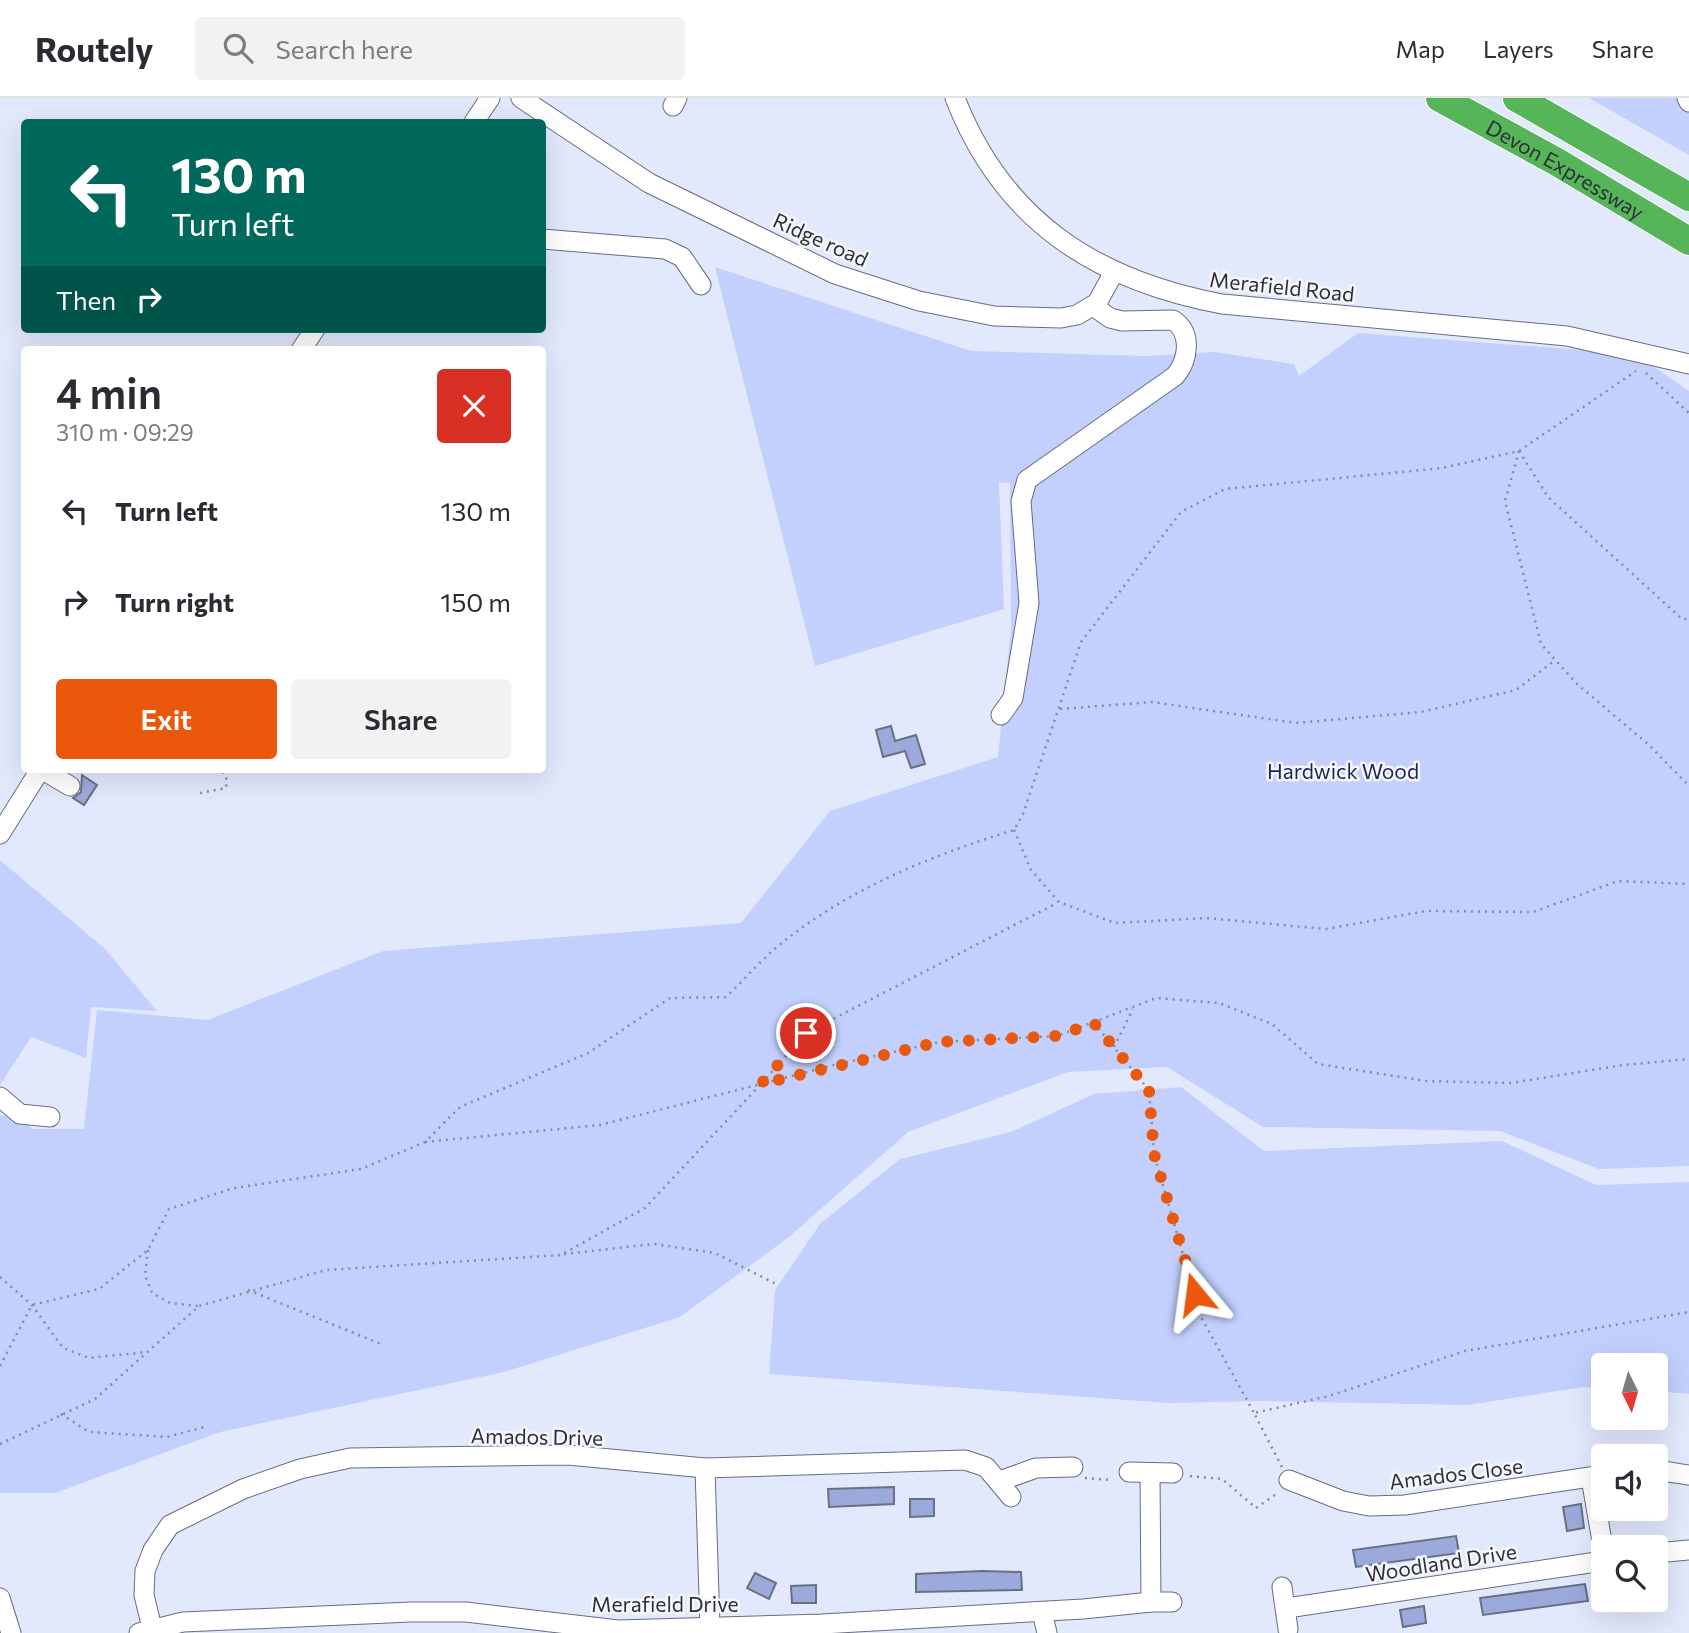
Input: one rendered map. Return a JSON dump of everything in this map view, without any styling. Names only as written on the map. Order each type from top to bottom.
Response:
[{"type":"highway","name":"Devon Expressway","points":[[1440,98],[1557,162],[1689,241]]},
{"type":"highway","name":"Devon Expressway","points":[[1517,98],[1689,197]]},
{"type":"street","points":[[476,119],[490,98]]},
{"type":"street","name":"Ridge road","points":[[521,98],[649,183],[835,274],[919,301],[994,316],[1061,318],[1077,315],[1093,306]]},
{"type":"street","name":"Merafield Road","points":[[955,98],[983,158],[1010,195],[1065,245],[1114,272],[1184,297],[1222,304],[1567,336],[1689,364]]},
{"type":"street","points":[[546,239],[665,250],[682,257],[701,285]]},
{"type":"street","points":[[1001,715],[1013,698],[1029,603],[1021,501],[1027,480],[1175,376],[1183,367],[1187,345],[1181,325],[1173,320],[1110,318],[1093,306],[1104,293],[1114,272]]},
{"type":"street","points":[[0,834],[40,773]]},
{"type":"street","points":[[47,773],[70,786]]},
{"type":"street","points":[[0,1097],[20,1114],[50,1117]]},
{"type":"street","name":"Amados Drive","points":[[145,1631],[145,1571],[153,1550],[170,1525],[243,1489],[300,1469],[351,1458],[568,1455],[705,1468],[965,1460],[986,1467],[1005,1489],[1036,1468],[1073,1467]]},
{"type":"street","points":[[705,1468],[710,1628]]},
{"type":"street","points":[[1129,1472],[1173,1473]]},
{"type":"street","points":[[1668,1472],[1689,1475]]},
{"type":"street","points":[[1150,1473],[1151,1602]]},
{"type":"street","name":"Amados Close","points":[[1289,1480],[1343,1501],[1369,1506],[1405,1505],[1591,1477]]},
{"type":"street","points":[[1668,1552],[1689,1550]]},
{"type":"street","name":"Woodland Drive","points":[[1287,1608],[1591,1563]]},
{"type":"street","points":[[1282,1587],[1288,1629]]},
{"type":"street","points":[[0,1598],[11,1633]]},
{"type":"street","name":"Merafield Drive","points":[[145,1631],[183,1622],[231,1618],[466,1612],[618,1632],[1042,1612],[1172,1602]]},
{"type":"street","points":[[1042,1612],[1047,1633]]},
{"type":"path","points":[[425,1142],[460,1107],[588,1053],[670,998],[726,997],[792,935],[873,884],[962,846],[1014,830],[1023,814],[1081,642],[1181,512],[1225,489],[1442,468],[1519,451],[1640,368],[1689,413]]},
{"type":"path","points":[[1519,451],[1548,497],[1682,619],[1689,619]]},
{"type":"path","points":[[1519,451],[1505,501],[1541,644],[1689,786]]},
{"type":"path","points":[[1060,709],[1152,702],[1296,723],[1421,712],[1516,691],[1555,660]]},
{"type":"path","points":[[201,793],[226,788],[227,780],[224,773]]},
{"type":"path","points":[[1014,830],[1031,870],[1059,902],[1115,923],[1206,918],[1326,929],[1426,911],[1533,912],[1618,881],[1689,884]]},
{"type":"path","points":[[561,1255],[645,1208],[806,1033],[1059,902]]},
{"type":"path","points":[[778,1285],[715,1252],[654,1244],[561,1255],[326,1270],[198,1306],[170,1303],[152,1293],[145,1275],[148,1250],[169,1209],[234,1188],[361,1169],[425,1142],[600,1125],[939,1042],[1057,1036],[1156,998],[1219,1003],[1272,1024],[1318,1064],[1426,1081],[1511,1083],[1623,1065],[1689,1059]]},
{"type":"path","points":[[1114,1046],[1133,1007]]},
{"type":"path","points":[[1094,1023],[1149,1090],[1154,1154],[1201,1317],[1289,1480],[1275,1498],[1256,1508],[1222,1479],[1173,1473]]},
{"type":"path","points":[[0,1366],[32,1305],[99,1289],[148,1250]]},
{"type":"path","points":[[0,1276],[32,1305],[63,1348],[89,1358],[150,1351]]},
{"type":"path","points":[[248,1290],[381,1344]]},
{"type":"path","points":[[0,1444],[95,1399],[198,1306]]},
{"type":"path","points":[[1254,1413],[1329,1396],[1465,1351],[1689,1312]]},
{"type":"path","points":[[61,1414],[89,1432],[167,1437],[208,1426]]},
{"type":"green space","points":[[1589,98],[1689,98],[1689,155]]},
{"type":"green space","name":"Hardwick Wood","points":[[715,267],[971,351],[1146,356],[1215,352],[1294,364],[1299,376],[1358,333],[1635,354],[1689,391],[1689,1166],[1599,1169],[1500,1131],[1263,1127],[1167,1067],[1068,1072],[908,1132],[789,1237],[680,1317],[504,1372],[220,1432],[55,1493],[0,1493],[0,1115],[26,1120],[32,1129],[84,1129],[97,1010],[208,1020],[383,951],[741,923],[830,811],[998,757],[1011,628],[1010,483],[999,482],[1004,609],[815,666]]},
{"type":"green space","points":[[0,860],[105,949],[157,1011],[91,1007],[86,1058],[31,1037],[0,1085]]},
{"type":"green space","points":[[1181,1087],[1264,1151],[1502,1141],[1596,1185],[1689,1182],[1689,1394],[1668,1392],[1668,1353],[1591,1353],[1591,1387],[1468,1405],[1263,1401],[1168,1403],[769,1374],[775,1290],[820,1224],[900,1159],[1011,1132],[1094,1094]]},
{"type":"building","points":[[891,726],[895,741],[916,735],[925,764],[911,768],[905,751],[883,757],[876,730]]},
{"type":"building","points":[[82,775],[97,785],[84,805],[73,798],[81,792]]},
{"type":"building","points":[[894,1487],[894,1504],[829,1507],[828,1489]]},
{"type":"building","points":[[910,1499],[934,1499],[934,1516],[910,1517]]},
{"type":"building","points":[[1581,1504],[1584,1528],[1567,1531],[1563,1507]]},
{"type":"building","points":[[1456,1536],[1459,1553],[1356,1567],[1353,1550]]},
{"type":"building","points":[[1021,1572],[1022,1590],[916,1592],[916,1574]]},
{"type":"building","points":[[755,1573],[776,1583],[769,1599],[747,1588]]},
{"type":"building","points":[[1585,1584],[1588,1601],[1483,1615],[1480,1598]]},
{"type":"building","points":[[816,1585],[816,1603],[792,1603],[791,1586]]},
{"type":"building","points":[[1424,1606],[1426,1623],[1403,1627],[1400,1610]]},
{"type":"route","points":[[806,1033],[761,1084],[939,1042],[1057,1036],[1094,1023],[1149,1090],[1154,1154],[1195,1294]]}]
